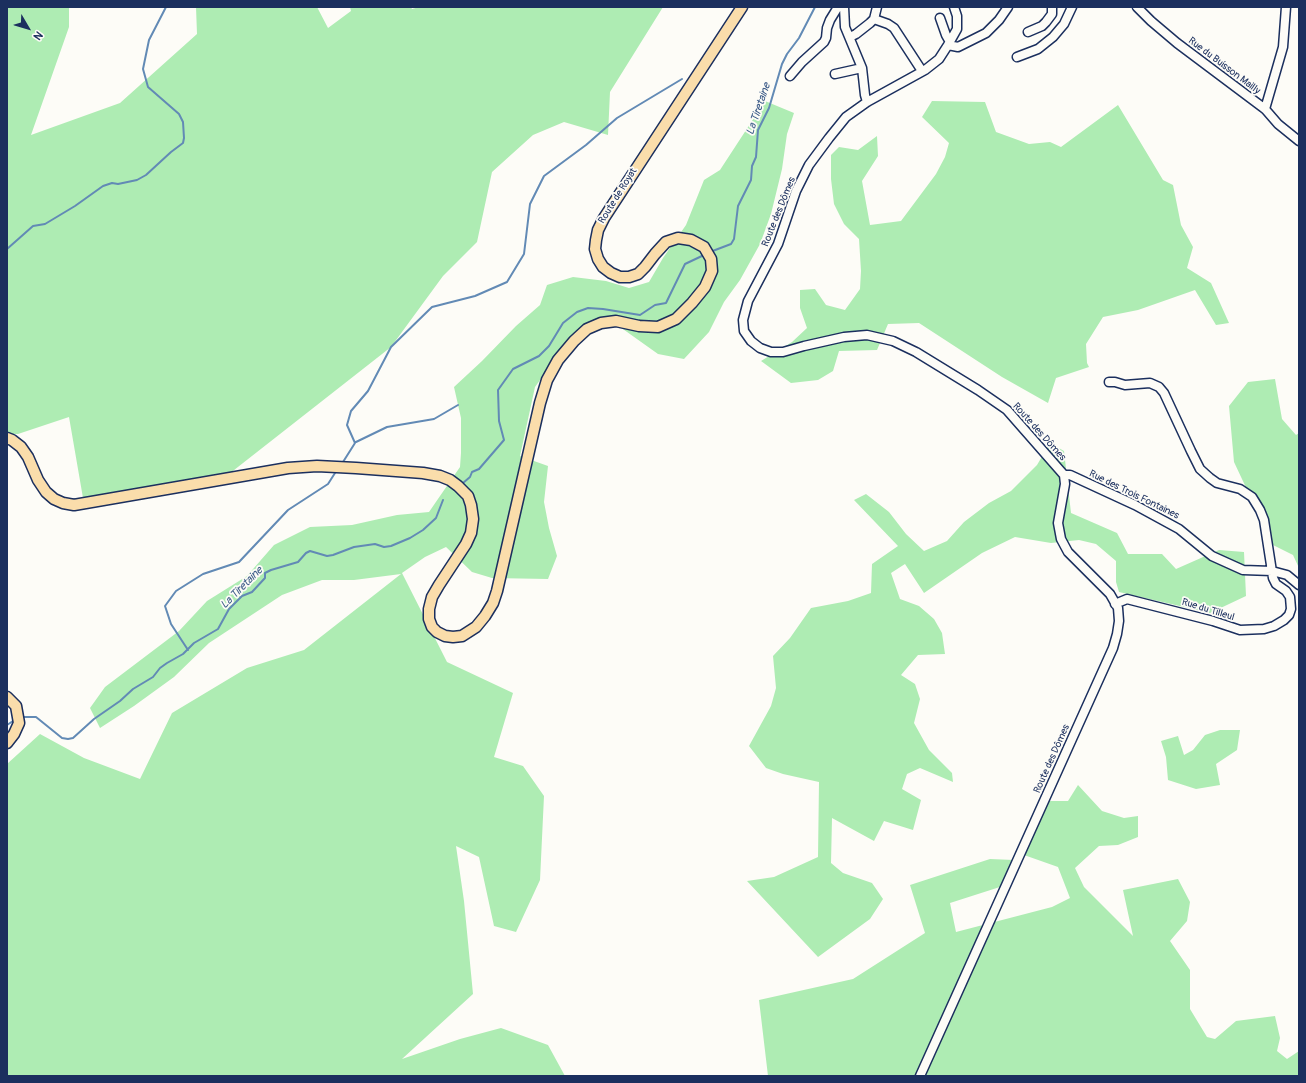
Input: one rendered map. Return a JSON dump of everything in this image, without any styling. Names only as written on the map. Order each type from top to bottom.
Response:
[{"type":"main road","name":"Route de Royat","points":[[7,438],[21,447],[28,457],[38,480],[46,492],[54,499],[63,503],[74,505],[288,468],[317,466],[415,473],[440,476],[450,480],[468,496],[471,505],[471,533],[466,544],[432,597],[429,609],[429,619],[432,627],[437,632],[445,636],[462,636],[476,626],[485,616],[493,603],[547,380],[558,360],[587,329],[601,323],[616,321],[639,326],[658,327],[676,319],[692,303],[705,286],[712,271],[711,259],[704,247],[691,240],[678,238],[666,242],[638,274],[629,277],[620,276],[611,273],[603,267],[598,259],[595,249],[596,240],[598,230],[604,218],[742,7]]},
{"type":"main road","points":[[7,697],[16,706],[19,723],[14,734],[7,743]]},
{"type":"street","points":[[790,76],[802,62],[824,42],[830,20],[838,7]]},
{"type":"street","points":[[844,7],[845,28],[862,68],[867,102]]},
{"type":"street","points":[[850,37],[874,19],[877,7]]},
{"type":"street","name":"Route des Dômes","points":[[920,1076],[1113,648],[1119,621],[1118,608],[1110,594],[1068,552],[1061,539],[1058,523],[1065,484],[1064,475],[1007,410],[978,390],[916,352],[894,341],[867,336],[844,337],[783,352],[771,352],[760,348],[751,341],[744,331],[743,320],[748,301],[778,244],[796,191],[809,165],[846,117],[867,102],[922,71],[939,59],[957,29],[958,22],[954,7]]},
{"type":"street","points":[[940,18],[949,44],[958,46],[986,33],[999,20],[1008,7]]},
{"type":"street","points":[[1028,32],[1042,26],[1046,22],[1052,14],[1052,7]]},
{"type":"street","points":[[1017,57],[1038,50],[1053,37],[1064,24],[1072,7]]},
{"type":"street","name":"Rue du Buisson Mailly","points":[[1137,7],[1177,43],[1266,110],[1278,124],[1299,141]]},
{"type":"street","points":[[1266,110],[1283,47],[1286,7]]},
{"type":"street","points":[[874,19],[894,28],[922,71]]},
{"type":"street","points":[[835,74],[862,68]]},
{"type":"street","name":"Rue du Tilleul","points":[[1109,382],[1125,385],[1150,383],[1159,387],[1164,393],[1200,469],[1216,482],[1240,489],[1252,497],[1264,520],[1273,578],[1276,584],[1286,591],[1290,598],[1289,615],[1284,620],[1274,626],[1264,629],[1240,630],[1213,621],[1127,599],[1116,604]]},
{"type":"street","name":"Rue des Trois Fontaines","points":[[1064,475],[1070,475],[1129,502],[1179,529],[1212,556],[1243,570],[1272,571],[1287,575],[1299,585]]},
{"type":"green space","points":[[7,7],[69,7],[69,27],[31,135],[120,103],[197,34],[196,7],[317,7],[328,28],[351,11],[350,7],[411,7],[412,9],[419,7],[663,7],[610,92],[608,135],[564,122],[533,135],[492,172],[477,242],[443,276],[391,347],[229,474],[136,493],[83,498],[69,417],[18,434],[7,434]]},
{"type":"green space","points":[[765,101],[794,113],[787,134],[782,169],[771,214],[760,244],[740,280],[724,302],[709,332],[684,359],[658,354],[606,317],[574,333],[535,387],[520,456],[548,466],[544,502],[549,528],[557,556],[548,579],[492,578],[472,572],[446,547],[425,557],[402,573],[447,662],[513,693],[494,757],[523,766],[544,796],[540,880],[516,932],[494,926],[479,857],[456,846],[464,901],[473,994],[402,1059],[460,1039],[501,1028],[548,1045],[565,1076],[7,1076],[7,764],[40,734],[84,758],[140,779],[172,713],[247,668],[304,650],[401,574],[354,580],[322,580],[282,595],[209,643],[174,677],[100,728],[90,708],[105,687],[179,631],[207,601],[247,576],[274,545],[310,527],[352,525],[397,515],[429,512],[460,467],[461,418],[454,387],[516,326],[540,305],[547,285],[573,277],[606,281],[629,288],[649,282],[663,258],[686,225],[704,180],[720,170]]},
{"type":"green space","points":[[932,101],[985,102],[996,132],[1029,144],[1050,142],[1061,147],[1118,105],[1163,180],[1173,185],[1181,225],[1193,247],[1187,268],[1211,283],[1229,323],[1216,325],[1195,290],[1138,310],[1103,317],[1086,344],[1087,363],[1089,367],[1056,378],[1048,403],[1002,377],[919,323],[888,324],[877,350],[839,351],[833,371],[818,380],[791,383],[761,361],[792,342],[807,328],[800,308],[800,290],[815,289],[826,305],[845,310],[860,289],[861,271],[859,239],[844,224],[834,204],[831,179],[831,155],[839,147],[858,150],[877,136],[878,156],[862,181],[870,225],[901,221],[936,174],[945,157],[949,143],[922,117]]},
{"type":"green space","points":[[1275,379],[1282,419],[1296,435],[1299,433],[1299,568],[1293,555],[1273,545],[1234,462],[1229,406],[1248,382]]},
{"type":"green space","points":[[1050,443],[1064,451],[1071,513],[1117,533],[1128,554],[1162,554],[1176,569],[1219,550],[1244,552],[1246,596],[1210,613],[1119,592],[1116,582],[1116,561],[1096,544],[1079,540],[1051,543],[1015,537],[982,553],[924,593],[905,564],[891,573],[900,599],[919,606],[934,619],[942,633],[945,654],[918,655],[901,675],[915,684],[920,699],[914,723],[929,750],[952,773],[953,782],[920,768],[907,774],[902,789],[921,800],[913,830],[884,821],[874,841],[832,818],[831,863],[843,873],[872,883],[883,899],[870,919],[818,957],[747,881],[774,877],[818,857],[819,782],[783,774],[766,768],[749,746],[771,706],[776,688],[773,656],[790,638],[811,608],[848,601],[871,593],[872,564],[898,546],[854,500],[866,494],[889,512],[906,534],[924,551],[947,541],[964,522],[989,503],[1011,491],[1037,465]]},
{"type":"green space","points":[[1220,730],[1240,730],[1237,750],[1216,764],[1220,785],[1196,789],[1168,780],[1166,757],[1161,741],[1178,736],[1184,755],[1193,750],[1205,735]]},
{"type":"green space","points":[[1078,785],[1102,811],[1124,818],[1138,816],[1138,837],[1118,845],[1099,846],[1075,868],[1084,887],[1133,936],[1123,890],[1178,879],[1190,902],[1187,921],[1170,941],[1190,970],[1190,1009],[1207,1037],[1215,1039],[1236,1021],[1275,1016],[1280,1038],[1277,1051],[1287,1059],[1299,1051],[1299,1076],[768,1076],[759,1000],[853,979],[925,933],[910,885],[990,859],[1014,860],[1003,886],[950,903],[956,932],[1052,907],[1070,898],[1058,867],[1024,855],[1049,801],[1068,801]]},
{"type":"waterway","points":[[7,249],[33,226],[45,224],[75,206],[103,186],[112,183],[118,184],[137,180],[146,175],[183,143],[183,122],[179,114],[148,87],[143,69],[149,40],[166,7]]},
{"type":"waterway","name":"La Tiretaine","points":[[710,252],[731,244],[734,239],[738,206],[751,180],[752,166],[756,157],[758,130],[769,108],[782,64],[787,54],[799,38],[815,7]]},
{"type":"waterway","points":[[343,462],[355,443],[347,425],[351,411],[368,391],[391,347],[432,307],[475,296],[507,282],[524,254],[530,204],[544,176],[586,145],[617,118],[682,79]]},
{"type":"waterway","name":"La Tiretaine","points":[[463,483],[470,477],[472,472],[479,469],[504,440],[499,421],[498,390],[513,369],[539,356],[549,346],[563,323],[577,312],[588,308],[640,315],[655,305],[666,303],[685,264],[704,255]]},
{"type":"waterway","points":[[356,442],[387,427],[434,419],[458,405]]},
{"type":"waterway","points":[[188,650],[171,624],[165,606],[176,591],[203,574],[239,562],[288,510],[328,484],[335,473]]},
{"type":"waterway","name":"La Tiretaine","points":[[22,717],[36,717],[62,738],[73,738],[94,719],[120,701],[133,689],[153,677],[160,668],[183,654],[194,643],[218,629],[229,609],[242,596],[252,592],[265,578],[265,573],[298,562],[306,553],[310,551],[327,556],[354,547],[375,544],[384,547],[391,546],[410,538],[423,530],[436,518],[443,500]]},
{"type":"waterway","name":"La Tiretaine","points":[[7,725],[16,719]]}]
